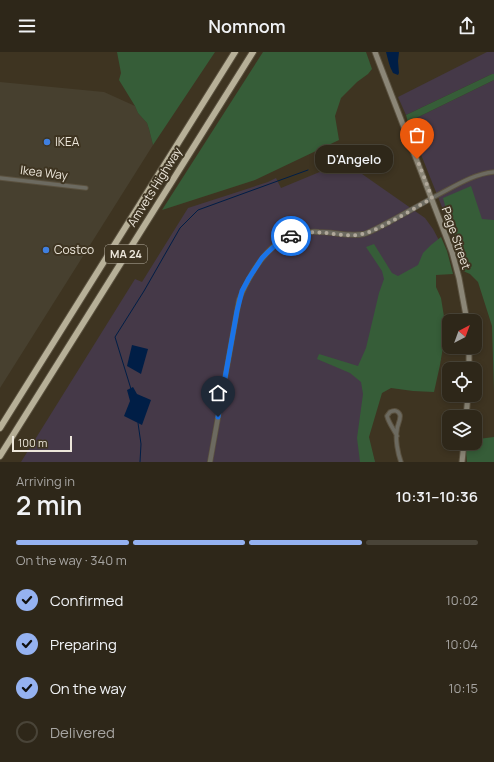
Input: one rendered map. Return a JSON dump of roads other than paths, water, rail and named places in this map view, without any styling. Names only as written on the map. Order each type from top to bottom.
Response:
[{"type":"highway","name":"Amvets Highway","points":[[0,428],[235,52]]},
{"type":"highway","name":"Amvets Highway","points":[[0,456],[253,52]]},
{"type":"main road","name":"Page Street","points":[[375,52],[450,244],[462,288],[466,314]]},
{"type":"main road","points":[[462,462],[463,450]]},
{"type":"street","points":[[210,462],[239,300],[246,283],[264,255],[279,242],[291,236],[306,232],[354,235],[372,231],[473,177],[483,173],[494,172]]},
{"type":"street","name":"Ikea Way","points":[[0,178],[86,188]]},
{"type":"street","points":[[396,436],[400,414],[394,410],[388,414],[388,418],[395,431],[401,462]]},
{"type":"street","points":[[390,424],[395,426],[399,423]]},
{"type":"water","points":[[386,52],[399,52],[398,75],[393,73]]},
{"type":"water","points":[[132,345],[148,349],[141,374],[127,366]]},
{"type":"water","points":[[133,387],[137,394],[151,400],[142,425],[124,416],[130,401],[127,390]]},
{"type":"waterway","points":[[131,389],[115,337],[144,291],[180,228],[198,210],[308,170]]},
{"type":"waterway","points":[[138,423],[141,444],[140,462]]},
{"type":"place","name":"IKEA","points":[[47,142]]},
{"type":"place","name":"D'Angelo","points":[[417,159]]},
{"type":"place","name":"Costco","points":[[46,250]]}]
